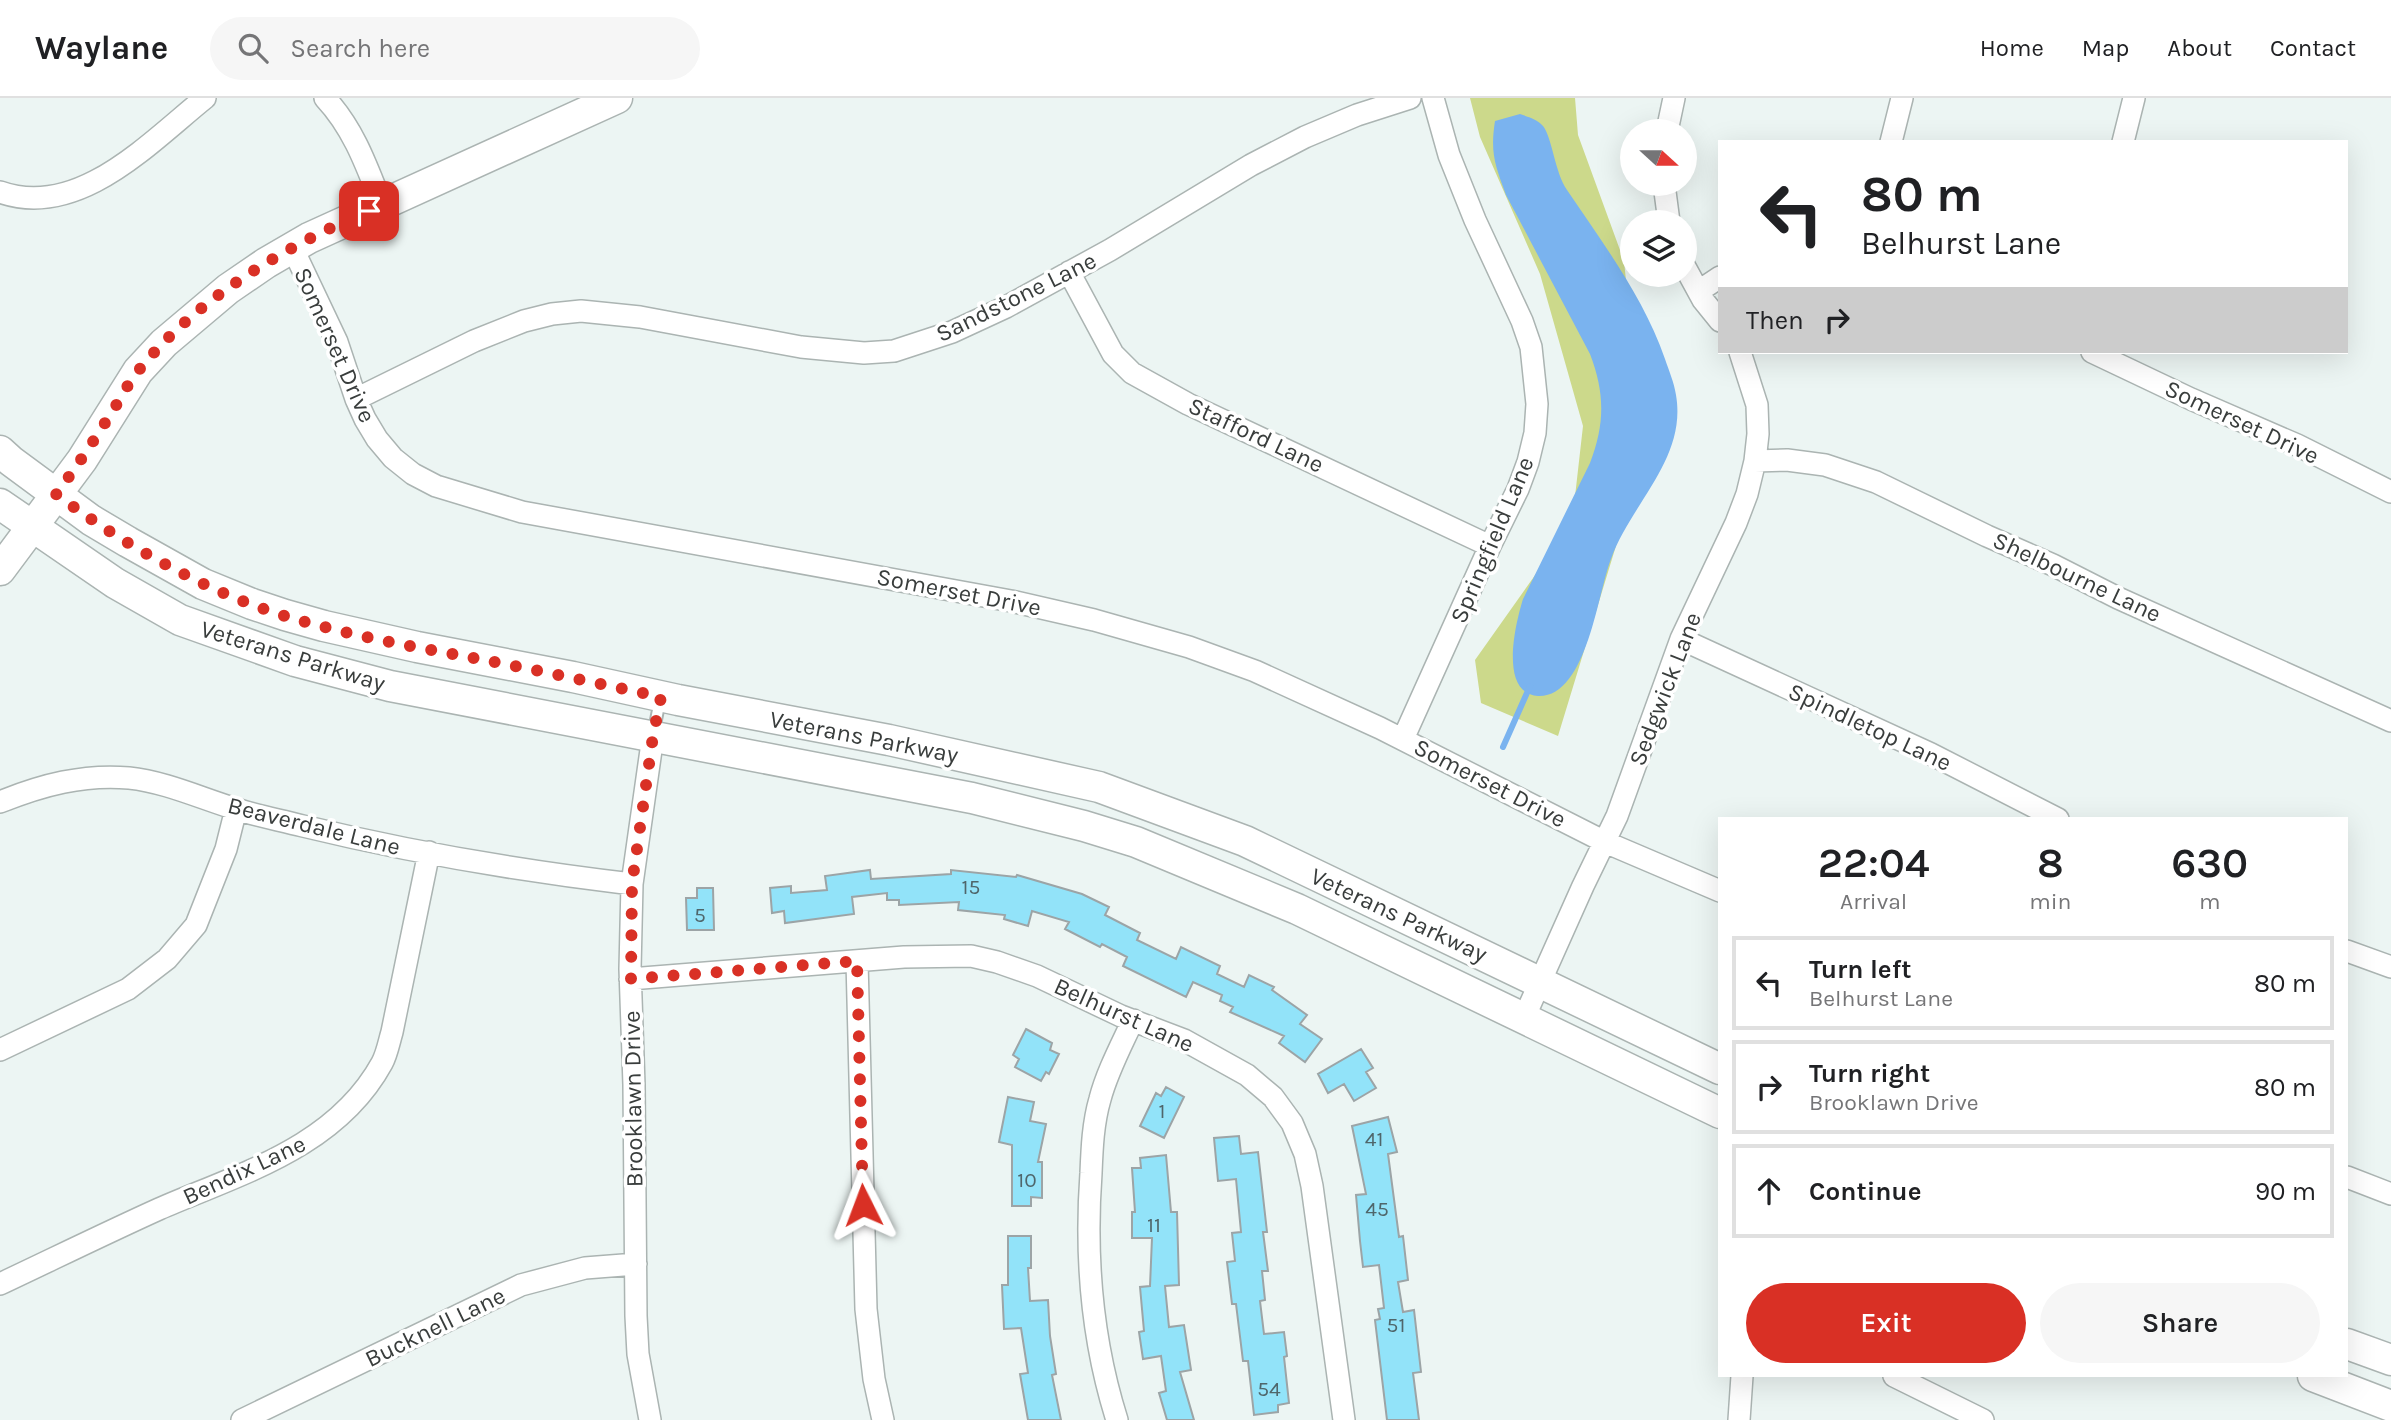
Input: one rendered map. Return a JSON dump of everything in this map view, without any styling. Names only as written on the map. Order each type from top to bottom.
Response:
[{"type":"main road","points":[[0,570],[82,460],[138,371],[195,316],[228,289],[292,247],[617,98]]},
{"type":"main road","name":"Veterans Parkway","points":[[0,451],[92,520],[128,542],[203,584],[252,604],[324,626],[417,648],[889,740],[1099,787],[1245,841],[1718,1068]]},
{"type":"main road","name":"Veterans Parkway","points":[[0,504],[115,583],[180,620],[295,661],[390,686],[972,798],[1136,842],[1297,909],[1718,1112]]},
{"type":"main road","points":[[2348,1344],[2391,1360]]},
{"type":"main road","points":[[2316,1377],[2391,1406]]},
{"type":"street","points":[[0,192],[14,197],[39,199],[66,195],[90,184],[133,155],[205,98]]},
{"type":"street","points":[[326,98],[353,134],[382,205]]},
{"type":"street","name":"Sandstone Lane","points":[[356,399],[474,341],[524,321],[581,311],[610,312],[704,327],[801,347],[864,353],[894,351],[952,332],[1006,307],[1110,250],[1251,165],[1305,137],[1357,115],[1410,98]]},
{"type":"street","name":"Springfield Lane","points":[[1403,739],[1468,600],[1490,546],[1506,517],[1528,462],[1535,433],[1535,375],[1531,347],[1449,155],[1433,98]]},
{"type":"street","points":[[1670,119],[1674,98]]},
{"type":"street","points":[[1892,140],[1902,98]]},
{"type":"street","points":[[2124,140],[2134,98]]},
{"type":"street","name":"Somerset Drive","points":[[292,247],[341,351],[356,399],[377,439],[393,458],[413,474],[436,486],[533,514],[985,596],[1094,620],[1222,658],[1403,739],[1605,842],[1718,890]]},
{"type":"street","name":"Stafford Lane","points":[[1069,272],[1113,354],[1132,373],[1188,404],[1490,546]]},
{"type":"street","points":[[1699,291],[1718,278]]},
{"type":"street","points":[[1697,287],[1718,318]]},
{"type":"street","name":"Sedgwick Lane","points":[[1524,1018],[1605,842],[1637,764],[1681,639],[1747,494],[1755,461],[1757,405],[1741,354]]},
{"type":"street","name":"Somerset Drive","points":[[2096,354],[2297,445],[2391,492]]},
{"type":"street","name":"Shelbourne Lane","points":[[1755,461],[1787,460],[1825,465],[1876,482],[2096,588],[2391,721]]},
{"type":"street","name":"Spindletop Lane","points":[[1681,639],[1931,754],[2054,817]]},
{"type":"street","name":"Brooklawn Drive","points":[[650,1420],[638,1354],[631,979],[632,884],[653,736]]},
{"type":"street","name":"Beaverdale Lane","points":[[0,802],[41,786],[74,778],[129,778],[185,790],[236,809],[330,833],[557,875],[632,884]]},
{"type":"street","points":[[0,1050],[128,989],[167,959],[196,925],[226,849],[236,809]]},
{"type":"street","name":"Bendix Lane","points":[[0,1284],[133,1220],[281,1157],[330,1125],[352,1106],[383,1061],[392,1032],[429,852]]},
{"type":"street","points":[[2348,951],[2391,967]]},
{"type":"street","name":"Belhurst Lane","points":[[631,979],[904,957],[971,956],[1037,976],[1184,1040],[1247,1075],[1273,1097],[1292,1124],[1305,1154],[1312,1186],[1344,1420]]},
{"type":"street","points":[[857,961],[866,1309],[874,1379],[883,1420]]},
{"type":"street","points":[[1117,1420],[1096,1328],[1090,1267],[1089,1197],[1093,1136],[1100,1097],[1133,1020]]},
{"type":"street","points":[[2348,1177],[2391,1194]]},
{"type":"street","name":"Bucknell Lane","points":[[242,1420],[522,1285],[585,1268],[636,1264]]},
{"type":"street","points":[[1739,1420],[1742,1377]]},
{"type":"street","points":[[1896,1377],[1983,1420]]},
{"type":"lane","points":[[653,736],[661,697]]},
{"type":"green space","points":[[1470,98],[1575,98],[1578,135],[1620,250],[1620,287],[1627,287],[1644,454],[1558,736],[1481,703],[1475,660],[1572,523],[1583,426],[1540,274],[1480,137]]},
{"type":"water","points":[[1520,114],[1543,126],[1563,183],[1620,269],[1620,287],[1631,287],[1646,314],[1676,395],[1677,418],[1666,460],[1620,538],[1579,662],[1568,680],[1555,692],[1538,696],[1526,692],[1518,683],[1514,670],[1517,623],[1523,599],[1590,463],[1601,422],[1601,395],[1590,354],[1506,195],[1493,151],[1495,121]]},
{"type":"building","points":[[870,870],[871,879],[951,874],[951,870],[1017,875],[1082,894],[1109,907],[1105,915],[1140,933],[1137,940],[1176,959],[1181,947],[1220,966],[1217,974],[1244,987],[1249,975],[1274,987],[1272,990],[1307,1015],[1300,1024],[1322,1039],[1305,1062],[1279,1043],[1284,1036],[1230,1012],[1233,1007],[1220,1001],[1222,995],[1193,982],[1186,997],[1123,966],[1127,957],[1065,929],[1069,922],[1032,911],[1028,926],[1004,919],[1005,915],[958,910],[959,902],[899,905],[899,900],[887,900],[887,893],[852,897],[854,914],[785,923],[784,911],[772,913],[770,888],[791,886],[791,893],[827,890],[825,876]]},
{"type":"building","points":[[697,888],[713,888],[714,930],[687,930],[686,898],[697,898]]},
{"type":"building","points":[[1026,1029],[1052,1043],[1050,1050],[1059,1054],[1049,1074],[1046,1072],[1041,1081],[1015,1067],[1019,1059],[1013,1055]]},
{"type":"building","points":[[1361,1049],[1373,1068],[1366,1072],[1376,1088],[1354,1101],[1344,1084],[1328,1093],[1318,1074]]},
{"type":"building","points":[[1166,1087],[1184,1097],[1164,1138],[1140,1126],[1156,1093],[1161,1096]]},
{"type":"building","points":[[1008,1097],[1034,1102],[1030,1121],[1046,1124],[1038,1162],[1042,1162],[1042,1198],[1031,1197],[1031,1206],[1012,1206],[1012,1145],[999,1142]]},
{"type":"building","points":[[1388,1117],[1397,1152],[1388,1154],[1399,1237],[1403,1236],[1408,1280],[1398,1282],[1403,1312],[1414,1310],[1421,1372],[1413,1373],[1419,1420],[1387,1420],[1375,1320],[1380,1319],[1378,1309],[1384,1308],[1379,1265],[1363,1267],[1360,1241],[1356,1195],[1366,1194],[1352,1126]]},
{"type":"building","points":[[1239,1136],[1241,1154],[1258,1152],[1267,1232],[1263,1232],[1268,1271],[1262,1271],[1265,1300],[1260,1301],[1264,1334],[1284,1332],[1287,1356],[1284,1357],[1289,1403],[1278,1405],[1278,1412],[1254,1415],[1248,1361],[1243,1361],[1236,1304],[1232,1304],[1227,1262],[1235,1261],[1232,1233],[1241,1232],[1236,1179],[1218,1181],[1214,1138]]},
{"type":"building","points":[[1166,1155],[1171,1212],[1177,1212],[1179,1285],[1165,1286],[1169,1327],[1184,1325],[1191,1370],[1180,1372],[1194,1420],[1167,1420],[1159,1393],[1166,1391],[1161,1356],[1143,1359],[1139,1332],[1144,1331],[1140,1287],[1150,1286],[1152,1238],[1132,1238],[1132,1212],[1135,1212],[1132,1168],[1141,1168],[1140,1158]]},
{"type":"building","points":[[1008,1236],[1031,1236],[1031,1268],[1028,1268],[1030,1301],[1048,1300],[1056,1374],[1052,1375],[1061,1420],[1028,1420],[1020,1374],[1028,1373],[1021,1328],[1004,1329],[1002,1285],[1008,1285]]},
{"type":"waterway","points":[[1503,747],[1530,686]]},
{"type":"route","points":[[369,211],[309,238],[266,262],[228,289],[164,343],[138,371],[82,460],[56,494],[128,542],[203,584],[252,604],[324,626],[417,648],[573,677],[661,697],[632,884],[631,979],[857,961],[863,1205]]}]
